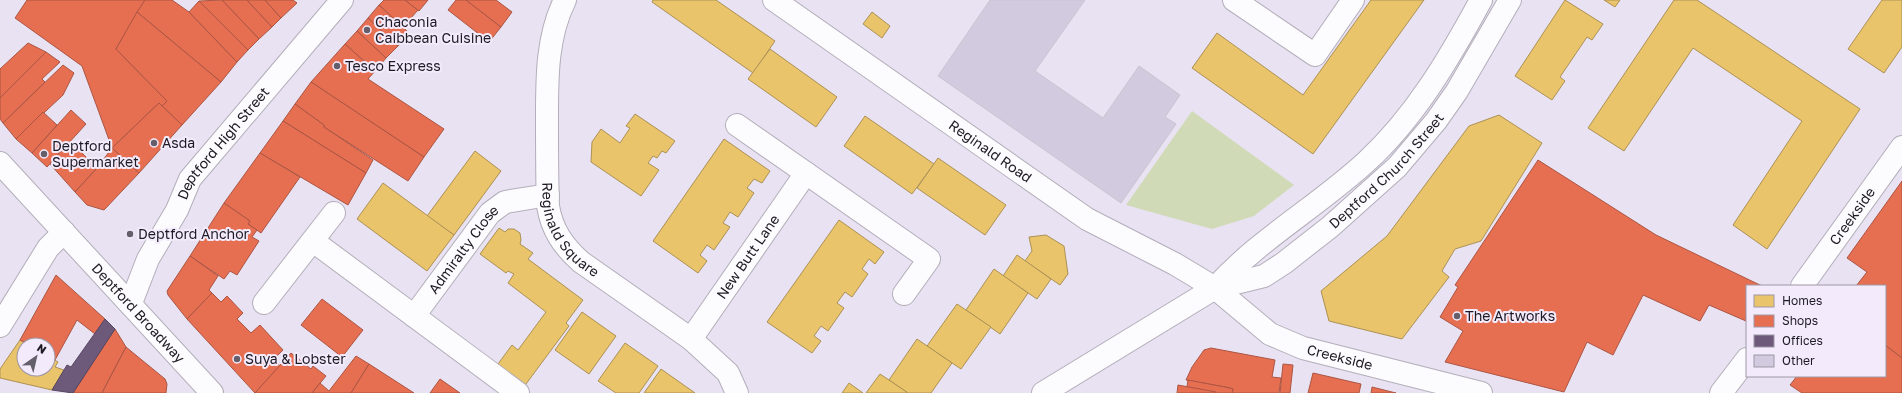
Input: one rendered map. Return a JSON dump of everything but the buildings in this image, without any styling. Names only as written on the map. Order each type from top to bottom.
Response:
[{"type":"main road","name":"Deptford High Street","points":[[131,303],[148,259],[177,210],[190,179],[342,0]]},
{"type":"main road","name":"Reginald Square","points":[[565,0],[554,30],[549,58],[547,86],[548,195],[550,219],[558,236],[568,251],[690,340],[728,374],[736,393]]},
{"type":"main road","name":"Reginald Road","points":[[774,0],[1087,219],[1175,264],[1214,288]]},
{"type":"main road","points":[[1234,0],[1316,55],[1353,0]]},
{"type":"main road","name":"Deptford Church Street","points":[[1043,393],[1214,288],[1259,245],[1330,192],[1365,163],[1395,134],[1435,80],[1481,0]]},
{"type":"main road","name":"Deptford Church Street","points":[[1214,288],[1264,276],[1284,263],[1330,227],[1397,167],[1436,121],[1457,91],[1510,0]]},
{"type":"main road","points":[[737,125],[929,259],[904,294]]},
{"type":"main road","name":"Creekside","points":[[1803,285],[1902,147]]},
{"type":"main road","name":"Deptford Broadway","points":[[0,162],[212,393]]},
{"type":"main road","name":"New Butt Lane","points":[[690,340],[806,173]]},
{"type":"main road","name":"Admiralty Close","points":[[414,316],[490,213],[505,202],[548,195]]},
{"type":"main road","points":[[264,303],[334,213]]},
{"type":"main road","points":[[0,326],[48,248],[64,232]]},
{"type":"main road","points":[[313,241],[518,393]]},
{"type":"main road","name":"Creekside","points":[[1214,288],[1270,334],[1303,348],[1481,393]]},
{"type":"main road","points":[[1721,393],[1746,360]]},
{"type":"green space","points":[[1192,111],[1294,185],[1254,216],[1212,229],[1126,205]]},
{"type":"place","name":"Chaconia Caibbean Cuisine","points":[[367,30]]},
{"type":"place","name":"Tesco Express","points":[[337,66]]},
{"type":"place","name":"Asda","points":[[154,143]]},
{"type":"place","name":"Deptford Supermarket","points":[[44,154]]},
{"type":"place","name":"Deptford Anchor","points":[[130,234]]},
{"type":"place","name":"The Artworks","points":[[1457,316]]},
{"type":"place","name":"Suya & Lobster","points":[[237,359]]}]
